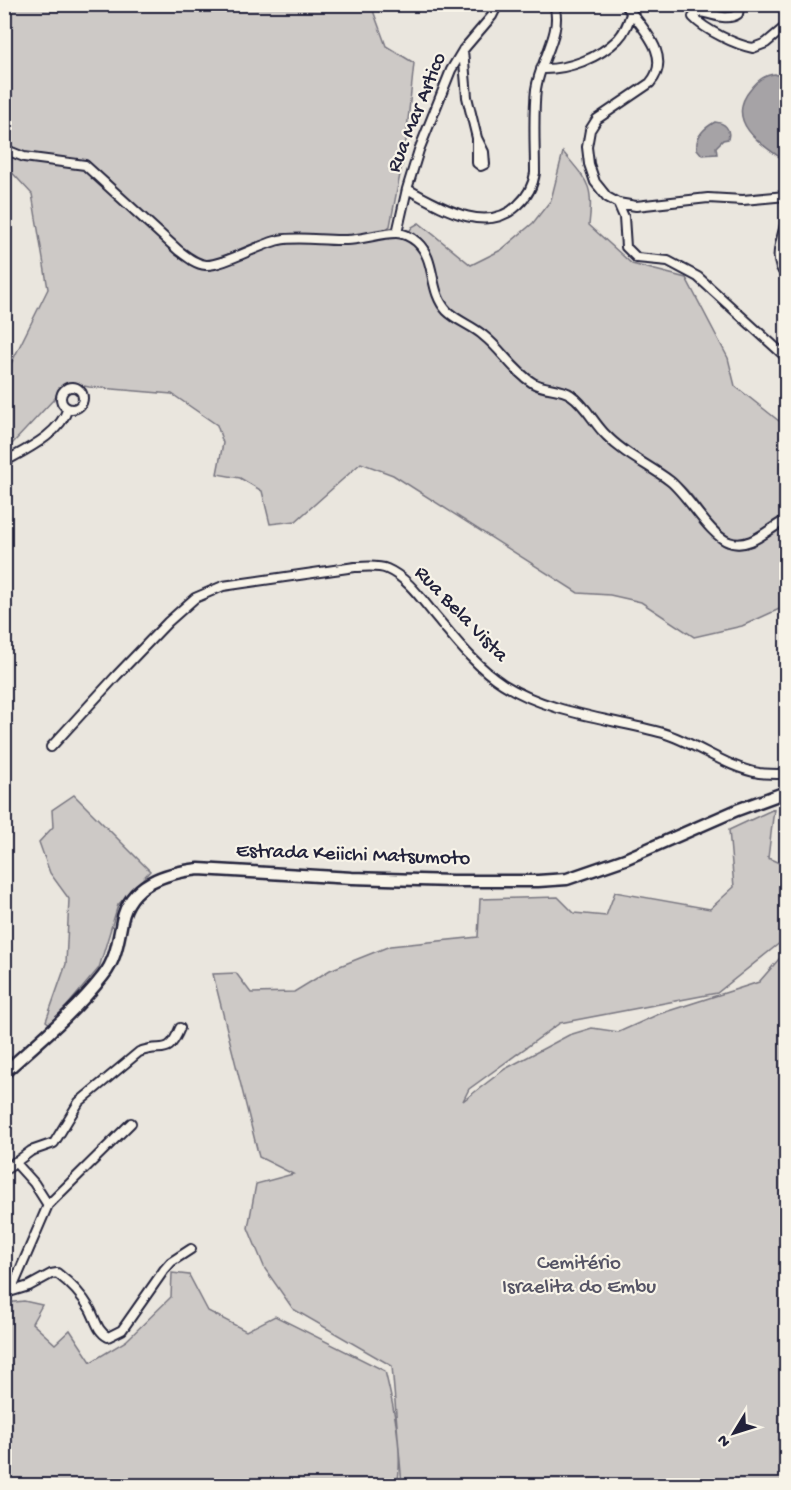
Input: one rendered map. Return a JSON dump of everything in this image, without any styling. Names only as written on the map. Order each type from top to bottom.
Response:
[{"type":"main road","name":"Estrada Keiichi Matsumoto","points":[[4,1072],[72,1010],[104,975],[117,950],[122,919],[129,902],[135,892],[158,878],[178,871],[199,869],[440,880],[567,879],[625,859],[737,810],[786,792]]},
{"type":"street","name":"Rua Mar Artico","points":[[397,233],[407,189],[427,130],[452,70],[463,50],[492,16],[498,4]]},
{"type":"street","name":"Rua Mar Artico","points":[[407,189],[440,207],[472,217],[492,220],[513,210],[530,191],[535,173],[536,94],[541,69],[556,26],[557,16],[554,4]]},
{"type":"street","points":[[625,4],[653,42],[658,54],[656,76],[644,88],[597,119],[590,130],[587,147],[589,164],[595,182],[607,197],[618,203],[636,206],[708,198],[743,200],[786,196]]},
{"type":"street","points":[[740,4],[738,14],[732,17],[725,18],[699,12],[693,17],[733,42],[753,48],[766,43],[786,26]]},
{"type":"street","points":[[541,69],[567,67],[602,51],[619,38],[632,14]]},
{"type":"street","points":[[463,50],[467,97],[477,138],[476,160]]},
{"type":"street","points":[[4,149],[24,157],[86,165],[178,250],[192,261],[204,265],[213,264],[264,244],[294,238],[349,240],[397,233],[414,239],[425,251],[434,288],[439,301],[448,312],[485,336],[513,367],[534,384],[569,393],[579,401],[607,437],[623,451],[669,480],[682,492],[702,518],[726,541],[734,544],[756,539],[786,520]]},
{"type":"street","points":[[618,203],[624,217],[626,248],[632,254],[637,258],[669,261],[698,277],[786,357]]},
{"type":"street","points":[[786,220],[778,258],[786,275]]},
{"type":"street","points":[[4,462],[46,436],[65,418],[68,408]]},
{"type":"street","name":"Rua Bela Vista","points":[[51,747],[139,652],[195,598],[238,583],[355,567],[374,567],[387,569],[402,579],[470,656],[501,683],[521,694],[567,711],[664,734],[744,768],[759,772],[786,774]]},
{"type":"street","points":[[4,1170],[31,1151],[54,1143],[79,1102],[139,1052],[148,1048],[169,1047],[174,1042],[180,1028]]},
{"type":"street","points":[[5,1293],[14,1284],[48,1206],[130,1123]]},
{"type":"street","points":[[15,1162],[34,1183],[48,1206]]},
{"type":"street","points":[[5,1293],[29,1286],[51,1274],[57,1274],[79,1294],[91,1310],[102,1333],[108,1337],[122,1330],[171,1262],[191,1250]]},
{"type":"green space","points":[[4,5],[371,5],[386,46],[414,63],[405,149],[390,226],[369,235],[278,237],[253,244],[212,261],[204,262],[194,258],[127,200],[87,161],[25,154],[5,145]]},
{"type":"green space","points":[[563,152],[584,178],[590,192],[589,225],[632,264],[686,278],[728,358],[735,386],[779,421],[786,400],[786,516],[750,536],[735,540],[723,534],[684,487],[637,455],[606,430],[577,393],[543,383],[530,375],[488,333],[454,312],[443,299],[427,248],[420,239],[409,232],[419,223],[471,265],[501,250],[533,223],[551,200]]},
{"type":"green space","points":[[5,153],[23,161],[84,168],[175,253],[192,265],[203,269],[220,267],[280,244],[297,242],[354,244],[391,238],[408,241],[423,259],[433,296],[444,314],[481,339],[525,384],[538,391],[565,397],[575,403],[606,442],[653,474],[685,501],[706,530],[718,542],[733,549],[749,547],[786,525],[786,606],[742,626],[694,637],[641,602],[610,595],[578,593],[393,475],[361,463],[296,521],[270,524],[262,491],[240,478],[217,474],[223,443],[217,425],[172,394],[89,387],[69,383],[12,444],[5,448],[4,378],[48,289],[32,194],[5,165]]},
{"type":"green space","points":[[74,795],[150,871],[118,905],[99,968],[51,1025],[46,1021],[66,964],[69,899],[50,873],[39,842],[53,827],[52,810]]},
{"type":"green space","name":"Cemitério Israelita do Embu","points":[[774,809],[768,858],[786,866],[786,938],[717,993],[560,1023],[469,1089],[463,1101],[505,1069],[569,1035],[592,1028],[619,1032],[659,1014],[759,982],[786,951],[786,1485],[402,1485],[392,1366],[293,1309],[265,1269],[248,1228],[256,1184],[293,1174],[259,1157],[213,974],[236,973],[251,993],[294,992],[330,970],[390,946],[478,937],[480,899],[558,897],[574,913],[606,916],[615,892],[710,909],[734,887],[729,830]]},
{"type":"green space","points":[[172,1273],[189,1275],[208,1311],[246,1331],[275,1316],[385,1371],[398,1443],[397,1485],[5,1485],[5,1303],[24,1301],[42,1305],[32,1323],[55,1344],[70,1330],[91,1362],[126,1341],[171,1297]]},
{"type":"shaded area","points":[[775,74],[786,79],[786,161],[756,139],[743,121],[741,111],[744,100],[754,86],[764,77]]},
{"type":"shaded area","points":[[715,122],[726,127],[729,132],[728,139],[723,140],[716,147],[717,154],[702,155],[697,149],[699,136]]}]
